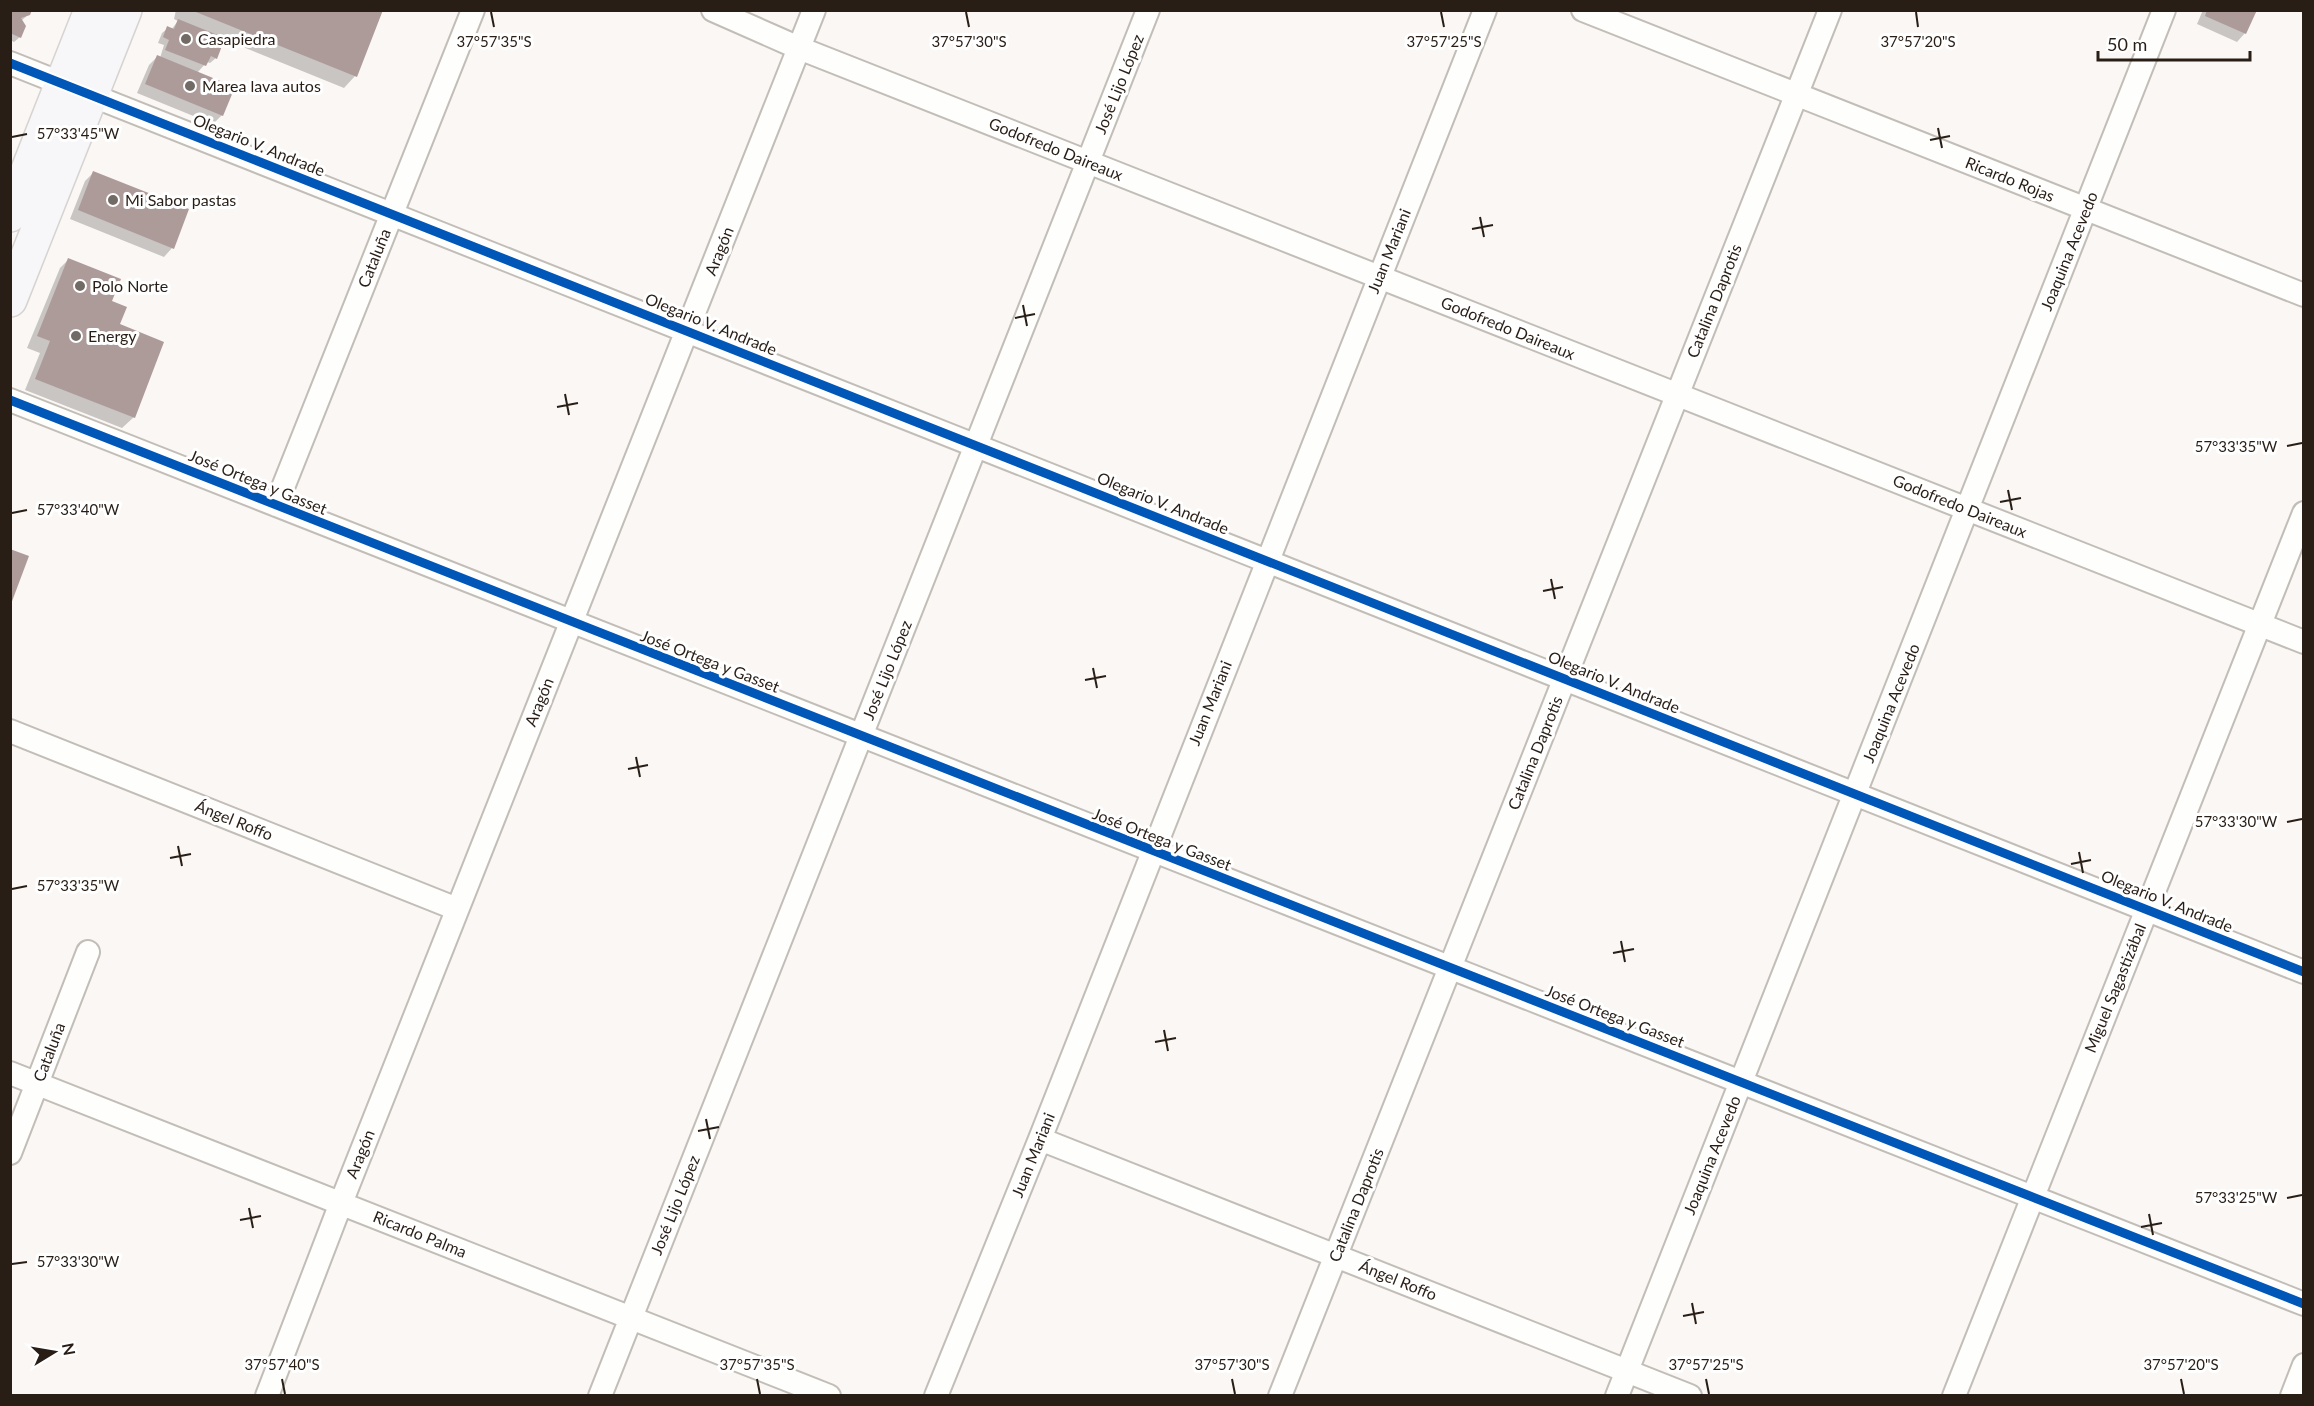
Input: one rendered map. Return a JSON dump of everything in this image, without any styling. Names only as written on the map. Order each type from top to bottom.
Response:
[{"type":"main road","points":[[10,300],[77,89],[91,10]]},
{"type":"main road","points":[[10,215],[77,89],[125,10]]},
{"type":"street","name":"Cataluña","points":[[276,506],[473,10]]},
{"type":"street","name":"Godofredo Daireaux","points":[[713,10],[799,48],[2304,642]]},
{"type":"street","name":"Aragón","points":[[267,1395],[457,909],[814,10]]},
{"type":"street","name":"José Lijo López","points":[[600,1395],[1148,10]]},
{"type":"street","name":"Juan Mariani","points":[[936,1395],[1040,1139],[1485,10]]},
{"type":"street","name":"Ricardo Rojas","points":[[1583,10],[2304,296]]},
{"type":"street","name":"Catalina Daprotis","points":[[1280,1395],[1830,10]]},
{"type":"street","name":"Joaquina Acevedo","points":[[1617,1395],[2164,10]]},
{"type":"street","name":"Olegario V. Andrade","points":[[10,63],[2304,972]]},
{"type":"street","name":"José Ortega y Gasset","points":[[10,400],[2304,1304]]},
{"type":"street","name":"Miguel Sagastizábal","points":[[1954,1395],[2304,513]]},
{"type":"street","name":"Ángel Roffo","points":[[10,731],[457,909]]},
{"type":"street","name":"Cataluña","points":[[10,1153],[88,952]]},
{"type":"street","name":"Ricardo Palma","points":[[10,1073],[829,1395]]},
{"type":"street","name":"Ángel Roffo","points":[[1040,1139],[1690,1395]]},
{"type":"street","points":[[2292,1395],[2304,1365]]},
{"type":"building","points":[[10,10],[32,10],[30,15],[21,18],[26,26],[21,38],[10,33]]},
{"type":"building","points":[[191,10],[383,10],[357,77]]},
{"type":"building","points":[[2207,10],[2257,10],[2246,34],[2205,16]]},
{"type":"building","points":[[178,19],[225,38],[217,59],[211,56],[206,66],[165,50],[169,40],[163,37],[167,26],[174,29]]},
{"type":"building","name":"Marea lava autos","points":[[157,55],[235,87],[223,116],[145,84]]},
{"type":"building","points":[[93,171],[189,209],[174,249],[78,210]]},
{"type":"building","points":[[68,258],[121,279],[112,301],[127,307],[120,324],[164,342],[135,418],[35,379],[50,341],[37,336]]},
{"type":"building","points":[[10,549],[29,556],[11,604],[10,604]]},
{"type":"cycle path","points":[[10,63],[2304,972]]},
{"type":"cycle path","points":[[10,400],[2304,1304]]},
{"type":"place","name":"Casapiedra","points":[[186,39]]},
{"type":"place","name":"Marea lava autos","points":[[190,86]]},
{"type":"place","name":"Mi Sabor pastas","points":[[113,200]]},
{"type":"place","name":"Polo Norte","points":[[80,286]]},
{"type":"place","name":"Energy","points":[[76,336]]}]
